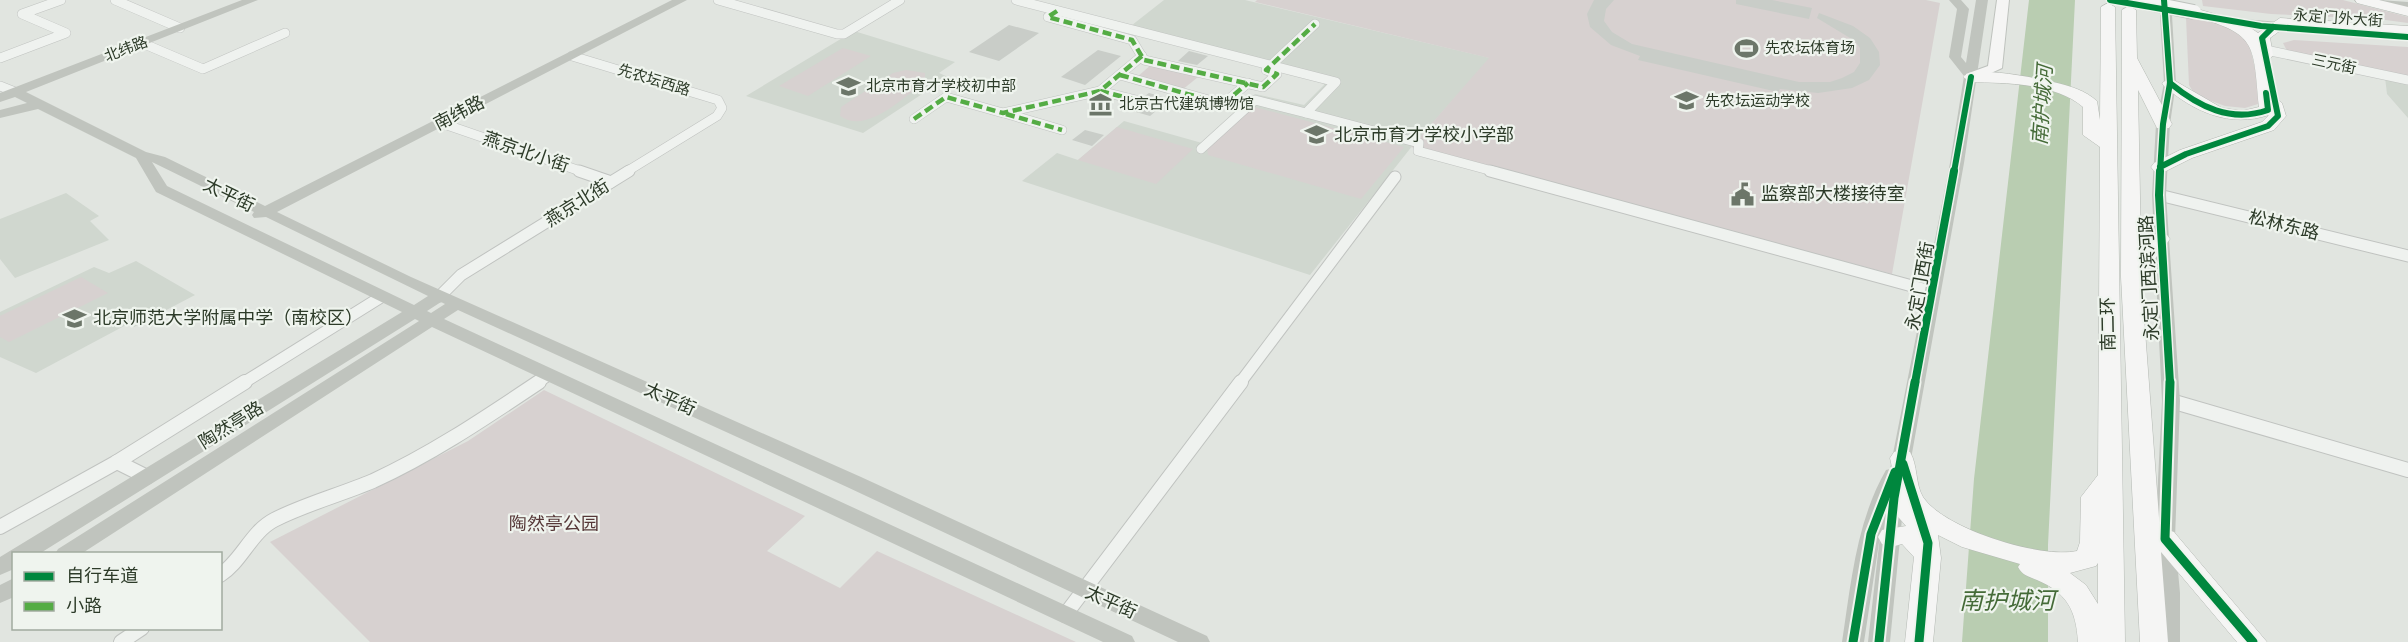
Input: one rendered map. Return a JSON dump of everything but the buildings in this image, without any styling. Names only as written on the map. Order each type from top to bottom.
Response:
[{"type":"highway","name":"永定门外大街","points":[[2362,0],[2408,12]]},
{"type":"highway","name":"南二环","points":[[2131,5],[2128,54],[2132,277],[2154,642]]},
{"type":"highway","name":"南二环","points":[[2108,7],[2111,642]]},
{"type":"highway","points":[[2160,167],[2186,154],[2268,126],[2278,116],[2263,49],[2249,30],[2194,12]]},
{"type":"highway","name":"永定门外大街","points":[[2194,12],[2295,24],[2408,31]]},
{"type":"highway","points":[[2170,83],[2193,102],[2205,108],[2239,116],[2255,115],[2268,110],[2262,38],[2273,27],[2295,24]]},
{"type":"highway","points":[[1971,77],[2004,74],[2077,91],[2092,86],[2097,57],[2108,49]]},
{"type":"highway","points":[[2128,54],[2163,124]]},
{"type":"highway","points":[[2077,91],[2091,105],[2092,135],[2107,146]]},
{"type":"highway","points":[[2132,277],[2160,239]]},
{"type":"highway","points":[[1902,458],[1909,508],[1928,543],[1919,642]]},
{"type":"highway","points":[[1909,508],[1954,539],[2042,571],[2063,572],[2087,559],[2092,542],[2093,497],[2110,478]]},
{"type":"highway","points":[[1891,537],[1902,534],[1914,539],[1928,559]]},
{"type":"highway","points":[[1928,559],[1935,548],[1954,539]]},
{"type":"highway","points":[[2165,539],[2253,642]]},
{"type":"highway","points":[[2063,572],[2089,608],[2092,642]]},
{"type":"main road","points":[[2003,0],[2004,74]]},
{"type":"main road","points":[[2131,5],[2194,12]]},
{"type":"street","points":[[0,58],[66,33],[22,14],[61,0]]},
{"type":"street","points":[[115,0],[180,28]]},
{"type":"street","name":"北纬路","points":[[0,98],[252,0]]},
{"type":"street","name":"南纬路","points":[[238,226],[681,0]]},
{"type":"street","points":[[718,0],[837,34],[843,34],[900,0]]},
{"type":"street","points":[[1016,0],[1336,81],[1306,113]]},
{"type":"street","points":[[1955,0],[1963,9],[1955,57],[1971,77]]},
{"type":"street","points":[[1971,77],[1982,0]]},
{"type":"street","points":[[1971,77],[1978,62],[1988,0]]},
{"type":"street","name":"永定门外大街","points":[[2386,0],[2408,5]]},
{"type":"street","points":[[1057,10],[1048,17],[1132,40],[1144,60],[1201,75],[1218,75],[1263,87],[1277,74],[1266,70],[1315,24]]},
{"type":"street","name":"永定门西滨河路","points":[[2166,15],[2170,83],[2163,124],[2159,195],[2171,401],[2165,539],[2170,593],[2169,642]]},
{"type":"street","name":"永定门外大街","points":[[2230,22],[2408,37]]},
{"type":"street","points":[[142,43],[203,69],[285,33]]},
{"type":"street","name":"三元街","points":[[2263,49],[2408,80]]},
{"type":"street","name":"先农坛西路","points":[[572,56],[718,100],[722,108],[717,116]]},
{"type":"street","points":[[1003,113],[1100,91],[1142,56]]},
{"type":"street","points":[[1120,75],[1222,104],[1248,83]]},
{"type":"street","name":"永定门西街","points":[[1854,642],[1867,544],[1879,502],[1902,458],[1934,292],[1971,77]]},
{"type":"street","points":[[0,86],[15,92]]},
{"type":"street","points":[[1100,91],[1136,100]]},
{"type":"street","name":"太平街","points":[[15,92],[141,155],[160,160],[440,296],[843,477],[1199,642]]},
{"type":"street","points":[[914,118],[946,96],[1062,130]]},
{"type":"street","points":[[1201,149],[1255,100],[1419,143],[1418,151],[1934,292]]},
{"type":"street","points":[[0,114],[40,104]]},
{"type":"street","name":"燕京北街","points":[[440,296],[461,274],[717,116]]},
{"type":"street","name":"燕京北小街","points":[[441,123],[611,182]]},
{"type":"street","name":"太平街","points":[[141,155],[161,189],[413,313],[1124,642]]},
{"type":"street","points":[[1065,615],[1395,177]]},
{"type":"street","name":"松林东路","points":[[2159,195],[2408,256]]},
{"type":"street","name":"陶然亭路","points":[[25,552],[440,296]]},
{"type":"street","points":[[0,527],[117,462],[381,297]]},
{"type":"street","name":"陶然亭路","points":[[68,552],[458,303]]},
{"type":"street","points":[[222,574],[230,569],[241,551],[272,521],[374,480],[465,432],[547,376]]},
{"type":"street","points":[[2171,401],[2408,470]]},
{"type":"street","points":[[117,462],[147,477]]},
{"type":"street","points":[[1880,642],[1891,537],[1909,508]]},
{"type":"street","points":[[121,642],[139,630]]},
{"type":"shaded area","name":"北京市育才学校小学部","points":[[1164,0],[1245,0],[1490,58],[1413,145],[1310,275],[1022,181],[1057,153],[1078,160],[1124,121],[1202,143],[1255,94],[1304,105],[1324,85],[1323,82],[1127,29]]},
{"type":"shaded area","name":"北京市育才学校初中部","points":[[854,31],[955,62],[939,73],[948,77],[863,133],[746,96]]},
{"type":"shaded area","points":[[2385,77],[2408,82],[2408,118],[2387,94]]},
{"type":"shaded area","points":[[66,193],[99,216],[90,221],[109,240],[15,278],[0,259],[0,219]]},
{"type":"shaded area","name":"北京师范大学附属中学（南校区）","points":[[136,261],[195,295],[134,327],[126,325],[36,373],[0,357],[0,312],[94,267],[109,273]]},
{"type":"green space","name":"先农坛运动学校","points":[[1257,0],[1926,0],[1940,3],[1892,274],[1411,147],[1489,58],[1255,2]]},
{"type":"green space","points":[[2202,0],[2343,0],[2408,17],[2408,23],[2378,19],[2271,14],[2203,6]]},
{"type":"green space","points":[[2186,18],[2222,24],[2247,34],[2258,82],[2258,104],[2245,108],[2225,106],[2195,95],[2189,85]]},
{"type":"green space","points":[[2294,40],[2408,47],[2408,78],[2287,51],[2283,43]]},
{"type":"green space","points":[[843,48],[871,56],[808,96],[779,86]]},
{"type":"green space","points":[[1152,64],[1198,77],[1182,90],[1136,78]]},
{"type":"green space","points":[[906,70],[925,73],[925,82],[873,118],[851,121],[840,116],[841,107],[893,73]]},
{"type":"green space","points":[[1251,106],[1404,147],[1361,199],[1208,155],[1207,148]]},
{"type":"green space","points":[[1117,127],[1193,149],[1156,184],[1078,160]]},
{"type":"green space","points":[[81,277],[108,293],[9,342],[0,337],[0,316]]},
{"type":"green space","name":"陶然亭公园","points":[[544,390],[805,516],[767,551],[840,588],[877,551],[1076,642],[370,642],[270,542],[468,441]]},
{"type":"water","name":"南护城河","points":[[2029,0],[2075,0],[2048,545],[2048,642],[1962,642],[1974,479]]},
{"type":"marked path","points":[[1057,11],[1048,17],[1132,40],[1144,60],[1263,87],[1277,74],[1266,70],[1315,24]]},
{"type":"marked path","points":[[914,119],[946,97],[1003,113],[1100,91],[1142,56]]},
{"type":"marked path","points":[[1120,75],[1223,104],[1248,83]]},
{"type":"marked path","points":[[1100,91],[1136,100]]},
{"type":"marked path","points":[[1006,114],[1062,130]]},
{"type":"cycle path","points":[[2110,0],[2261,26],[2408,37]]},
{"type":"cycle path","points":[[2164,0],[2170,83],[2163,124],[2159,195],[2171,401],[2165,539],[2253,642]]},
{"type":"cycle path","points":[[2160,167],[2186,154],[2268,126],[2278,116],[2262,38],[2273,27]]},
{"type":"cycle path","points":[[1879,642],[1894,498],[1971,77]]},
{"type":"cycle path","points":[[2170,83],[2203,106],[2229,115],[2242,116],[2268,110],[2266,93]]},
{"type":"cycle path","points":[[1903,464],[1928,543],[1919,642]]},
{"type":"cycle path","points":[[1853,642],[1871,534],[1885,492],[1895,472]]},
{"type":"place","name":"先农坛体育场","points":[[1747,48]]},
{"type":"place","name":"北京市育才学校初中部","points":[[848,86]]},
{"type":"place","name":"先农坛运动学校","points":[[1687,101]]},
{"type":"place","name":"北京古代建筑博物馆","points":[[1101,104]]},
{"type":"place","name":"北京市育才学校小学部","points":[[1316,135]]},
{"type":"place","name":"监察部大楼接待室","points":[[1743,194]]},
{"type":"place","name":"北京师范大学附属中学（南校区）","points":[[75,318]]}]
